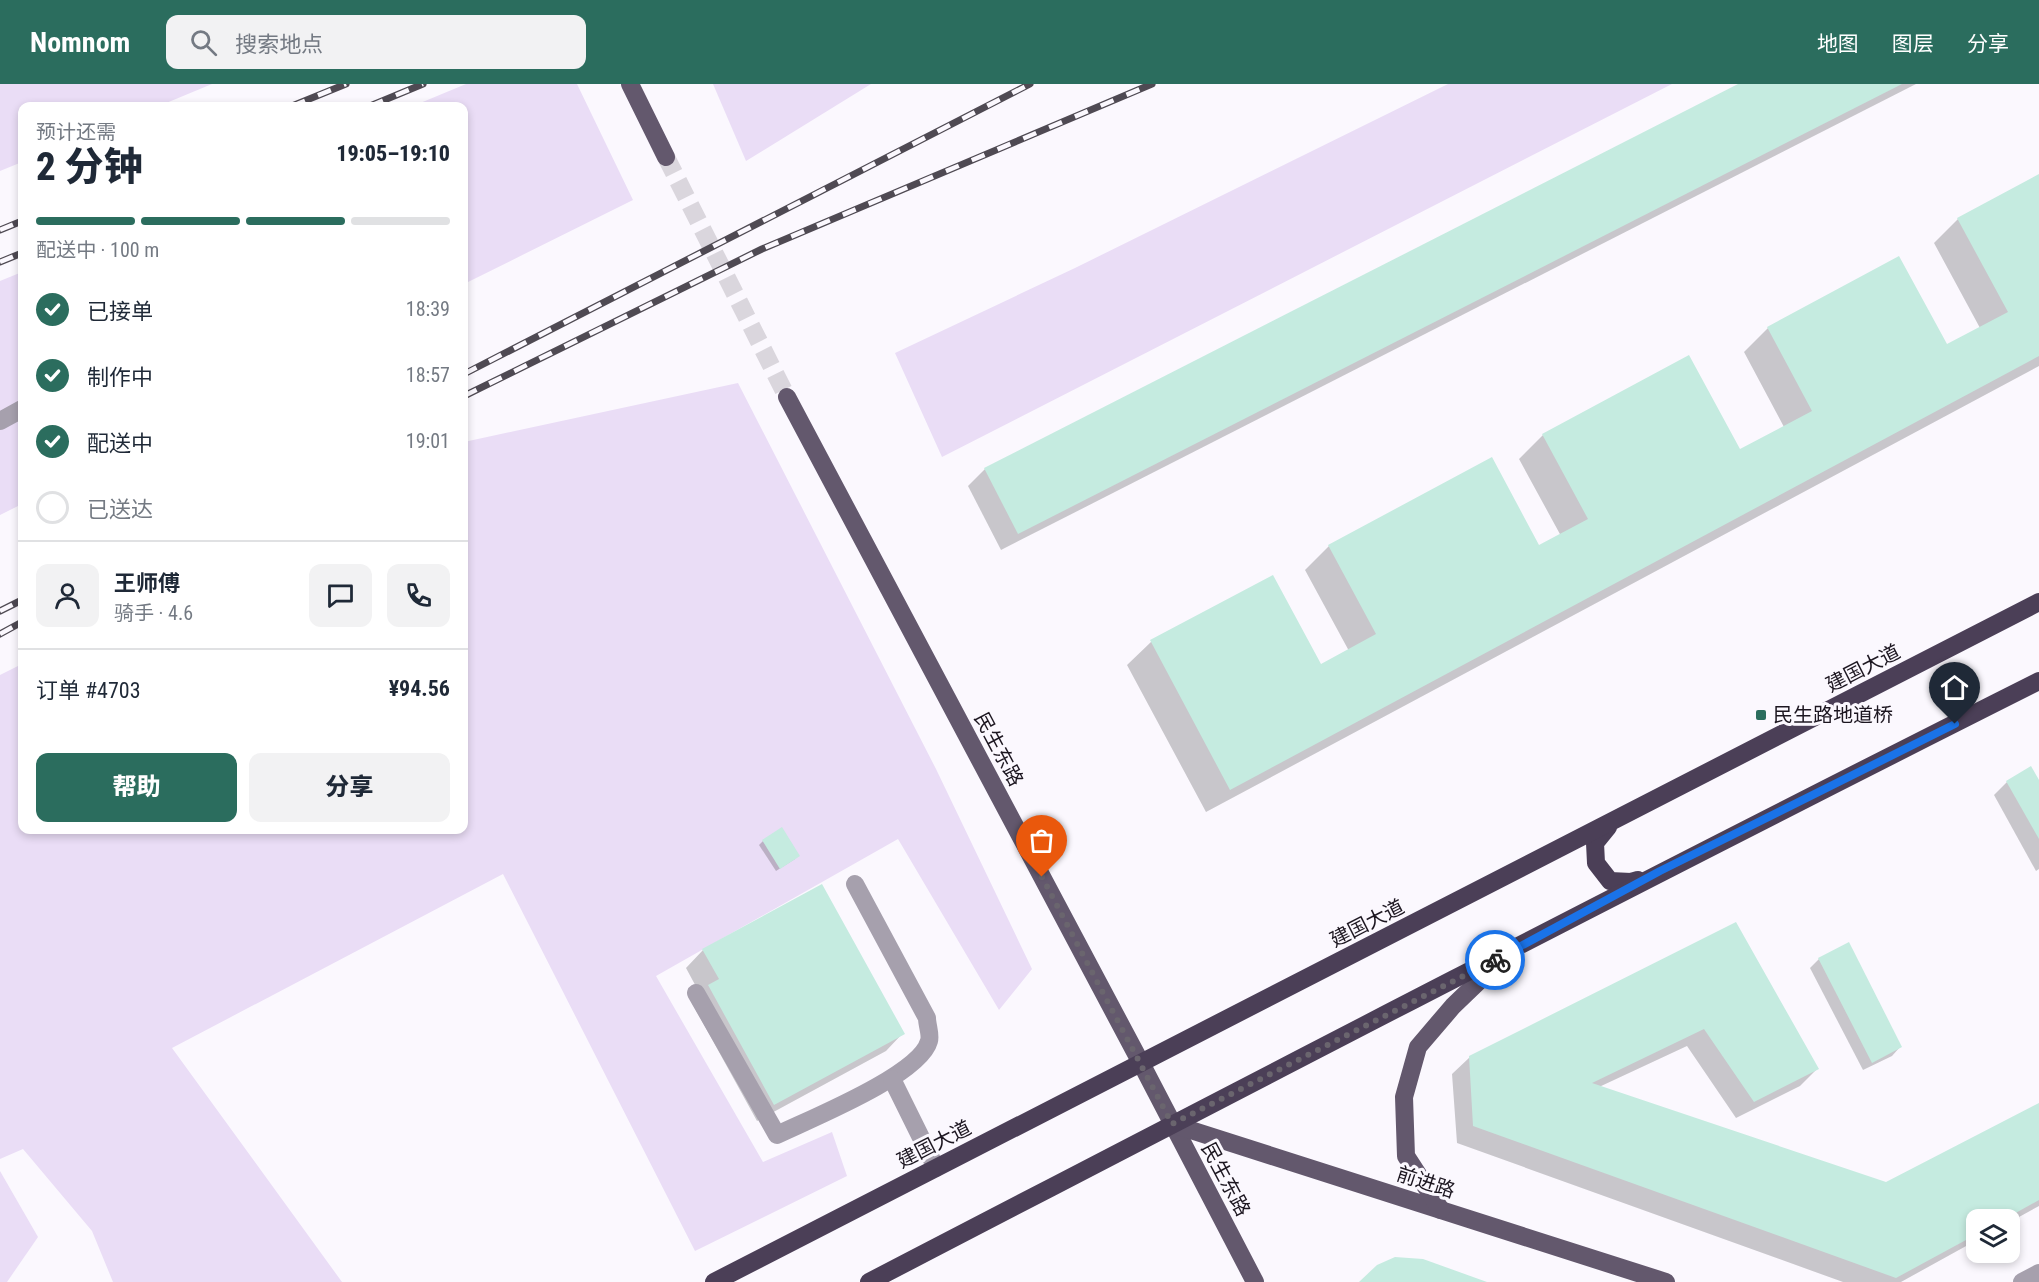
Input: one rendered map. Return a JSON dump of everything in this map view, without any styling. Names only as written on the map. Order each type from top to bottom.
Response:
[{"type":"highway","name":"建国大道","points":[[714,1282],[1142,1065],[2039,602]]},
{"type":"highway","points":[[868,1282],[1506,954],[1660,871],[2039,681]]},
{"type":"highway","points":[[1622,817],[1602,831],[1595,843],[1596,863],[1610,880],[1631,882],[1660,871]]},
{"type":"main road","points":[[630,84],[666,157]]},
{"type":"main road","name":"民生东路","points":[[787,397],[1255,1282]]},
{"type":"main road","points":[[1441,1210],[1406,1156],[1404,1097],[1418,1047],[1453,1006],[1506,954]]},
{"type":"main road","name":"前进路","points":[[1172,1124],[1666,1282]]},
{"type":"street","points":[[0,421],[18,412]]},
{"type":"street","points":[[696,993],[777,1136],[892,1079],[919,1058],[929,1041],[927,1018],[855,884]]},
{"type":"street","points":[[892,1079],[936,1168]]},
{"type":"street","points":[[2022,1282],[2039,1273]]},
{"type":"shaded area","points":[[0,84],[212,84],[169,102],[18,102],[18,164],[0,171]]},
{"type":"shaded area","points":[[466,84],[577,84],[633,200],[468,282],[468,102],[423,102]]},
{"type":"shaded area","points":[[713,84],[871,84],[746,161]]},
{"type":"shaded area","points":[[1448,84],[1672,84],[942,457],[895,353],[1075,268]]},
{"type":"shaded area","points":[[18,274],[18,506],[0,515],[0,281]]},
{"type":"shaded area","points":[[738,383],[936,769],[1032,969],[999,1010],[898,839],[656,976],[763,1162],[832,1132],[847,1176],[695,1251],[503,874],[172,1048],[342,1282],[113,1282],[92,1231],[23,1149],[0,1159],[0,675],[18,666],[18,834],[468,834],[468,441]]},
{"type":"shaded area","points":[[0,1171],[38,1237],[7,1282],[0,1282]]},
{"type":"building","points":[[1738,84],[1902,84],[1018,534],[984,468]]},
{"type":"building","points":[[2039,174],[2039,356],[1230,790],[1150,640],[1273,575],[1321,664],[1376,634],[1328,545],[1492,457],[1539,545],[1588,519],[1542,434],[1689,355],[1740,449],[1812,411],[1767,327],[1899,256],[1947,344],[2008,312],[1957,218]]},
{"type":"building","points":[[2031,766],[2039,780],[2039,839],[2006,781]]},
{"type":"building","points":[[782,827],[800,856],[780,869],[762,840]]},
{"type":"building","points":[[822,884],[905,1034],[774,1105],[708,985],[719,979],[702,949]]},
{"type":"building","points":[[1736,922],[1819,1069],[1754,1102],[1704,1029],[1592,1083],[1886,1182],[2039,1103],[2039,1200],[2020,1211],[1966,1209],[1966,1240],[1896,1278],[1473,1126],[1469,1056]]},
{"type":"building","points":[[1849,942],[1902,1047],[1872,1063],[1818,958]]},
{"type":"building","points":[[1395,1257],[1423,1259],[1487,1282],[1359,1282],[1377,1265]]},
{"type":"tunnel","points":[[666,157],[787,397]]},
{"type":"railway","points":[[302,102],[346,84]]},
{"type":"railway","points":[[380,102],[423,84]]},
{"type":"railway","points":[[468,372],[1030,84]]},
{"type":"railway","points":[[468,394],[762,249],[1152,84]]},
{"type":"railway","points":[[0,230],[18,223]]},
{"type":"railway","points":[[0,262],[18,255]]},
{"type":"railway","points":[[0,611],[18,602]]},
{"type":"railway","points":[[0,634],[18,624]]},
{"type":"way so far","points":[[1042,877],[1172,1124],[1495,960]]},
{"type":"place","name":"民生路地道桥","points":[[1761,715]]},
{"type":"route","points":[[1495,960],[1660,871],[1955,724]]}]
